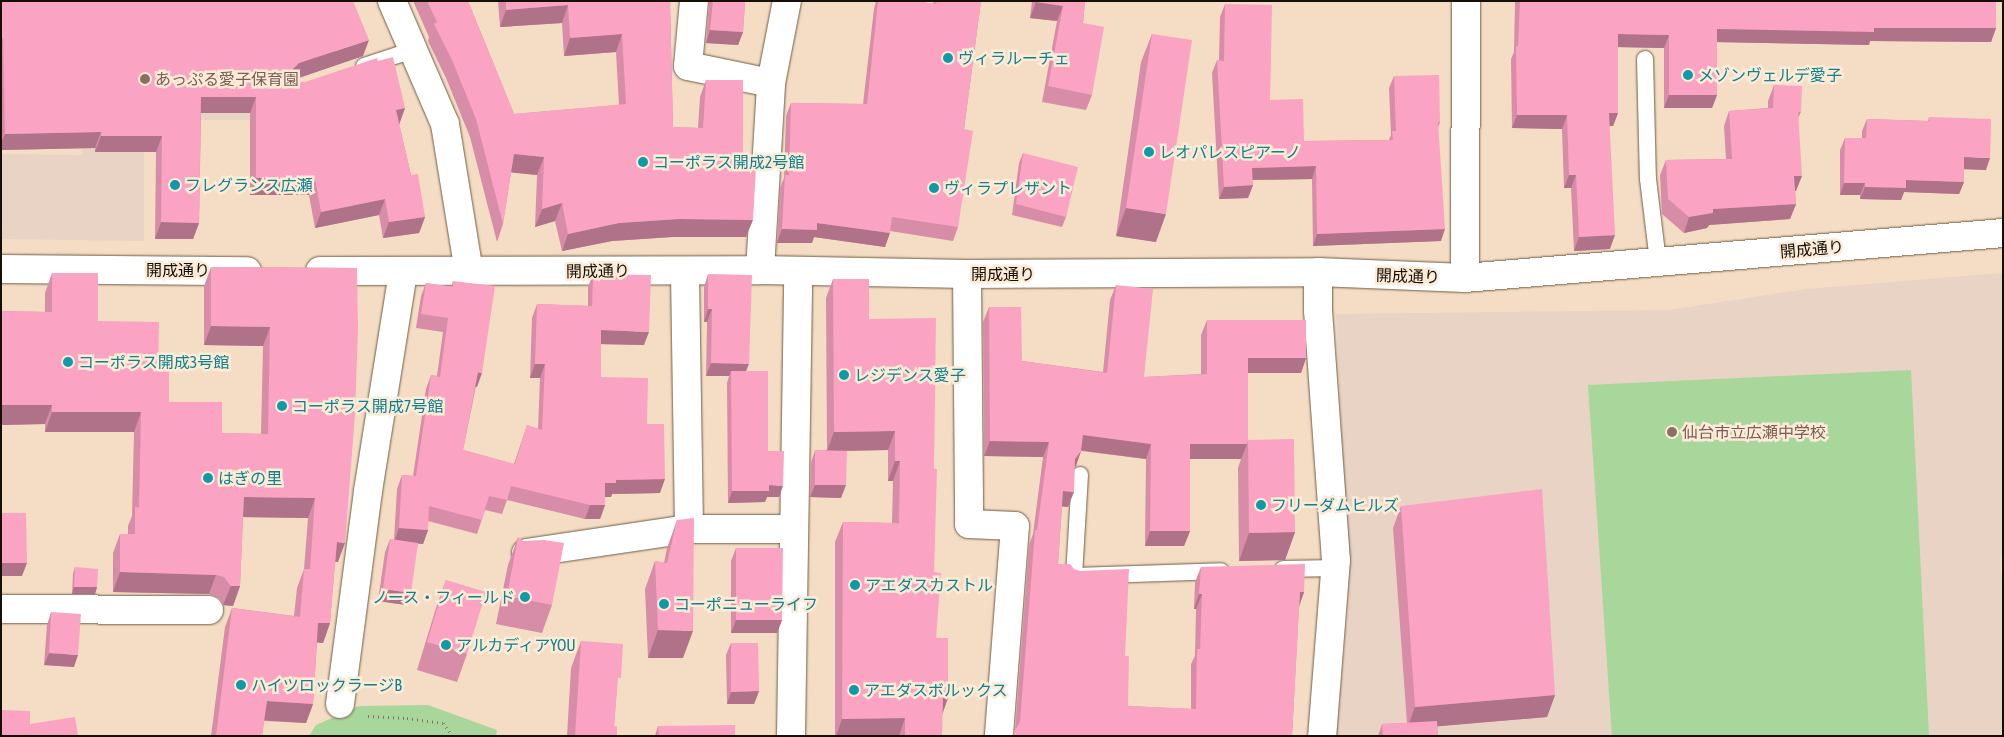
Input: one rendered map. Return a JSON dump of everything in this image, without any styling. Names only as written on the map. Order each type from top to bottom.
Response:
[{"type":"street","points":[[392,1],[445,124],[469,272]]},
{"type":"street","points":[[694,1],[688,66],[771,83]]},
{"type":"street","points":[[760,270],[771,83],[787,1]]},
{"type":"street","points":[[1465,278],[1466,1]]},
{"type":"street","name":"開成通り","points":[[1,269],[403,272],[760,270],[967,274],[1318,272],[1465,278],[2003,233]]},
{"type":"street","points":[[685,270],[689,529]]},
{"type":"street","points":[[792,736],[798,271]]},
{"type":"street","points":[[340,704],[368,491],[403,272]]},
{"type":"street","points":[[1318,272],[1318,310],[1336,568],[1322,736]]},
{"type":"street","points":[[967,274],[969,524],[1016,526],[999,736]]},
{"type":"street","points":[[518,554],[689,529],[794,529]]},
{"type":"street","points":[[1,609],[209,610]]},
{"type":"lane","points":[[350,71],[413,50]]},
{"type":"lane","points":[[1645,59],[1648,179],[1658,262]]},
{"type":"lane","points":[[1080,475],[1074,576],[1239,570]]},
{"type":"lane","points":[[1268,570],[1336,568]]},
{"type":"path","points":[[364,717],[372,714],[443,723],[452,736]]},
{"type":"shaded area","points":[[84,1],[287,120],[144,120],[144,241],[1,239],[1,154],[82,155]]},
{"type":"shaded area","name":"仙台市立広瀬中学校","points":[[2003,273],[2003,550],[2000,562],[2003,585],[2003,736],[1336,736],[1349,599],[1336,314],[1669,310],[1806,289]]},
{"type":"green space","points":[[1911,370],[1929,736],[1612,736],[1588,385]]},
{"type":"green space","points":[[428,705],[497,730],[496,736],[309,736],[316,725],[359,706]]},
{"type":"building","points":[[1,1],[353,1],[369,40],[299,63],[292,70],[293,76],[300,82],[305,82],[377,58],[378,61],[393,57],[405,108],[396,110],[411,175],[418,174],[425,217],[389,222],[385,199],[321,212],[315,178],[256,178],[256,97],[201,97],[199,223],[161,222],[162,136],[101,136],[101,132],[5,134]]},
{"type":"building","points":[[427,1],[468,1],[514,114],[626,104],[622,34],[570,38],[568,5],[506,10],[506,1],[670,1],[673,127],[703,128],[706,80],[743,80],[743,169],[756,169],[753,220],[679,219],[619,223],[568,234],[562,203],[542,209],[544,157],[514,154],[503,224],[476,119],[452,60],[434,24],[437,22]]},
{"type":"building","points":[[713,1],[745,1],[743,32],[710,30]]},
{"type":"building","points":[[878,1],[917,1],[936,4],[937,1],[981,1],[964,129],[973,131],[958,227],[892,217],[890,233],[817,223],[817,230],[782,229],[785,175],[789,175],[791,103],[867,104]]},
{"type":"building","points":[[1036,1],[1085,1],[1083,23],[1104,27],[1092,95],[1048,86],[1063,6]]},
{"type":"building","points":[[1520,1],[1996,1],[1996,28],[1874,28],[1874,32],[1717,29],[1717,95],[1669,95],[1669,35],[1618,34],[1618,113],[1609,113],[1615,235],[1579,237],[1576,175],[1569,175],[1567,115],[1517,115],[1516,46],[1518,46]]},
{"type":"building","points":[[1225,4],[1272,5],[1270,100],[1303,99],[1304,141],[1393,140],[1392,131],[1396,131],[1394,76],[1439,75],[1440,122],[1438,122],[1445,229],[1317,234],[1316,166],[1252,168],[1253,185],[1224,187],[1217,60],[1224,61]]},
{"type":"building","name":"レオパレスピアーノ","points":[[1152,34],[1192,40],[1166,214],[1126,208]]},
{"type":"building","points":[[1774,85],[1802,86],[1801,112],[1798,112],[1802,176],[1794,176],[1796,204],[1713,209],[1713,213],[1689,217],[1668,199],[1666,160],[1732,159],[1729,111],[1773,108]]},
{"type":"building","points":[[1929,117],[1991,119],[1990,158],[1964,157],[1964,182],[1906,180],[1906,188],[1865,187],[1865,183],[1844,183],[1845,138],[1866,138],[1867,119],[1929,121]]},
{"type":"building","points":[[1023,153],[1078,167],[1066,217],[1016,204]]},
{"type":"building","points":[[211,267],[357,268],[358,328],[355,414],[345,543],[337,542],[330,623],[318,623],[313,704],[267,701],[262,736],[216,736],[232,608],[300,617],[304,569],[310,569],[315,498],[244,497],[240,586],[231,586],[224,577],[216,575],[120,572],[120,534],[135,534],[135,507],[139,507],[141,412],[52,412],[52,405],[1,405],[1,311],[52,312],[52,273],[98,273],[98,321],[159,322],[158,371],[169,370],[169,402],[222,402],[222,433],[268,434],[270,327],[211,326]]},
{"type":"building","points":[[593,274],[651,275],[649,332],[601,330],[601,377],[648,378],[647,424],[664,424],[665,479],[616,480],[616,483],[605,483],[605,505],[590,505],[511,486],[507,500],[489,496],[482,520],[429,506],[428,530],[399,528],[402,475],[416,476],[431,375],[440,377],[448,318],[421,314],[426,283],[453,287],[453,281],[495,286],[482,373],[478,372],[463,450],[515,464],[527,425],[542,430],[545,364],[535,364],[537,304],[592,306]]},
{"type":"building","points":[[708,274],[752,275],[749,364],[711,363],[712,309],[708,309]]},
{"type":"building","points":[[833,279],[869,279],[869,319],[936,318],[934,469],[937,469],[934,572],[941,573],[936,638],[948,638],[948,698],[943,698],[942,736],[905,736],[905,718],[842,719],[843,522],[899,523],[900,461],[895,461],[895,431],[834,432]]},
{"type":"building","points":[[1116,285],[1153,289],[1144,377],[1207,374],[1207,320],[1306,320],[1306,358],[1248,358],[1247,444],[1190,444],[1190,531],[1150,531],[1151,444],[1083,435],[1081,451],[1075,459],[1074,492],[1063,491],[1058,564],[1070,564],[1074,569],[1080,571],[1129,569],[1125,656],[1129,656],[1128,706],[1196,709],[1197,649],[1200,649],[1202,594],[1199,594],[1201,567],[1305,564],[1304,592],[1300,592],[1292,736],[1014,736],[1014,732],[1020,722],[1035,530],[1037,530],[1049,442],[990,441],[989,307],[1021,307],[1022,361],[1107,373]]},
{"type":"building","points":[[731,371],[768,371],[768,451],[784,451],[783,486],[769,485],[769,491],[732,491]]},
{"type":"building","points":[[1294,439],[1295,532],[1249,533],[1248,440]]},
{"type":"building","points":[[815,450],[847,451],[846,485],[815,485]]},
{"type":"building","points":[[1542,489],[1555,695],[1415,707],[1401,506]]},
{"type":"building","points":[[1,513],[26,513],[27,563],[1,563]]},
{"type":"building","points":[[694,518],[693,631],[658,630],[655,561],[667,563],[677,520]]},
{"type":"building","points":[[518,537],[523,541],[544,540],[564,543],[552,605],[507,596]]},
{"type":"building","points":[[390,539],[418,543],[411,593],[383,589]]},
{"type":"building","points":[[736,548],[783,548],[782,620],[736,620]]},
{"type":"building","points":[[75,567],[98,569],[97,587],[74,587]]},
{"type":"building","points":[[446,580],[486,592],[467,654],[427,642]]},
{"type":"building","points":[[51,612],[81,614],[78,655],[49,653]]},
{"type":"building","points":[[581,641],[623,644],[621,678],[618,678],[614,726],[617,726],[617,736],[575,736]]},
{"type":"building","points":[[731,643],[758,643],[759,691],[731,692]]},
{"type":"building","points":[[1,710],[30,711],[30,724],[75,717],[78,736],[1,736]]},
{"type":"building","points":[[1437,721],[1438,736],[1383,736],[1382,724]]},
{"type":"building","points":[[735,725],[735,736],[659,736],[658,726]]},
{"type":"place","name":"ヴィラルーチェ","points":[[948,58]]},
{"type":"place","name":"メゾンヴェルデ愛子","points":[[1688,75]]},
{"type":"place","name":"あっぷる愛子保育園","points":[[145,79]]},
{"type":"place","name":"レオパレスピアーノ","points":[[1149,152]]},
{"type":"place","name":"コーポラス開成2号館","points":[[643,162]]},
{"type":"place","name":"フレグランス広瀬","points":[[175,185]]},
{"type":"place","name":"ヴィラプレザント","points":[[934,188]]},
{"type":"place","name":"コーポラス開成3号館","points":[[68,362]]},
{"type":"place","name":"レジデンス愛子","points":[[844,375]]},
{"type":"place","name":"コーポラス開成7号館","points":[[282,406]]},
{"type":"place","name":"仙台市立広瀬中学校","points":[[1672,432]]},
{"type":"place","name":"はぎの里","points":[[208,478]]},
{"type":"place","name":"フリーダムヒルズ","points":[[1261,505]]},
{"type":"place","name":"アエダスカストル","points":[[855,585]]},
{"type":"place","name":"ノース・フィールド","points":[[525,597]]},
{"type":"place","name":"コーポニューライフ","points":[[664,604]]},
{"type":"place","name":"アルカディアYOU","points":[[446,645]]},
{"type":"place","name":"ハイツロックラージB","points":[[241,685]]},
{"type":"place","name":"アエダスボルックス","points":[[854,690]]}]
